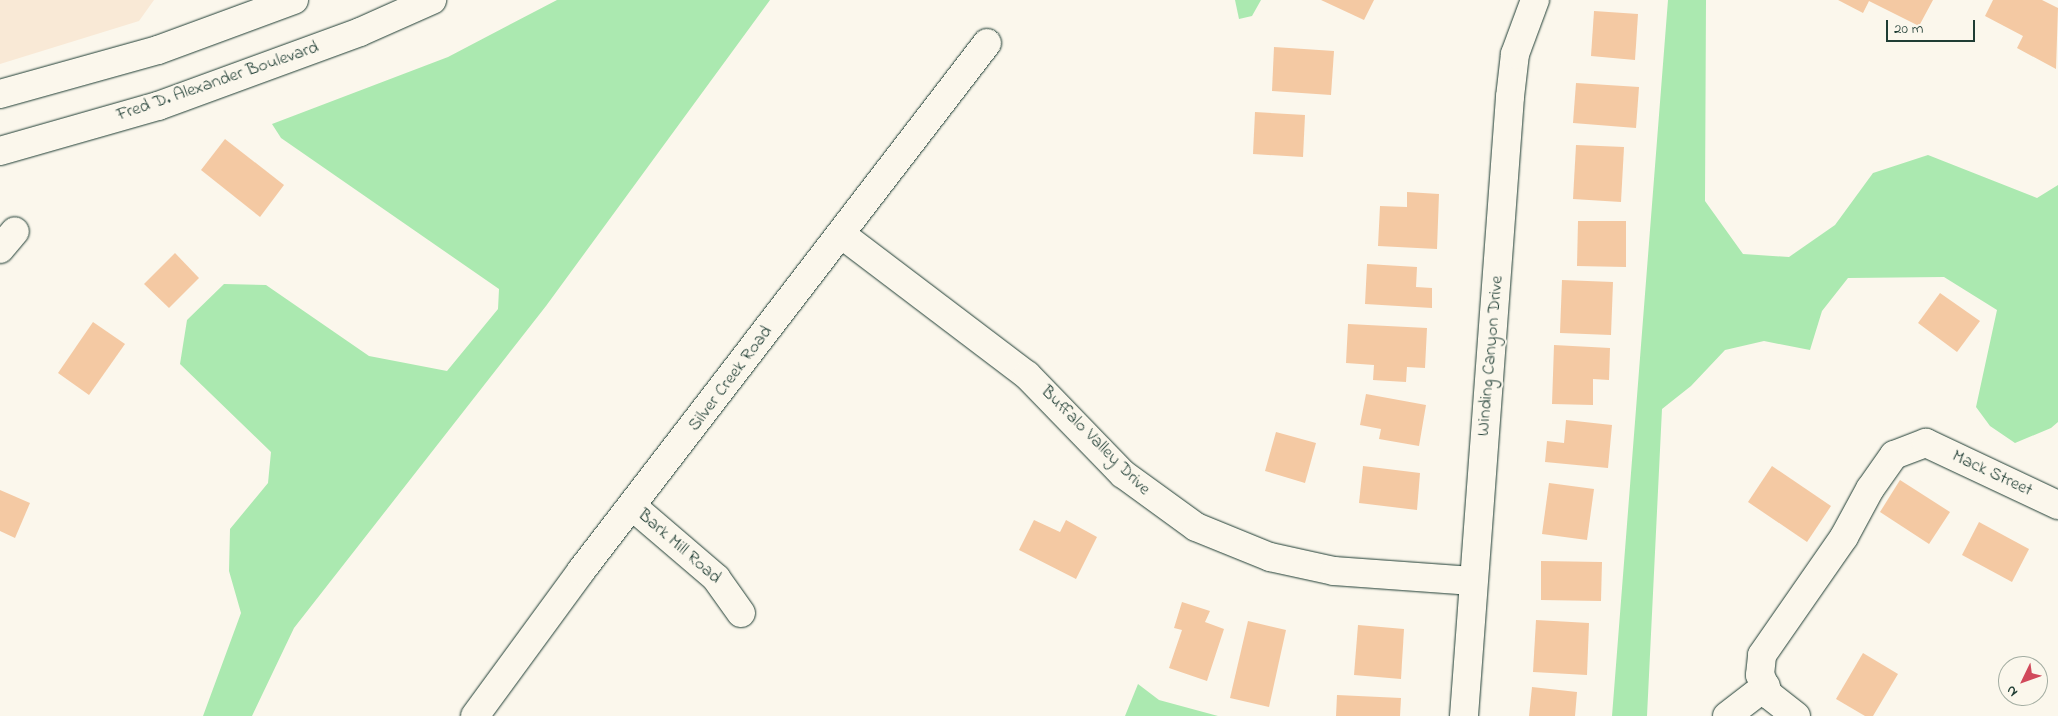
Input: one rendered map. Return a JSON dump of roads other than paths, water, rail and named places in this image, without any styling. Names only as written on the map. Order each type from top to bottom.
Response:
[{"type":"street","points":[[0,94],[158,50],[294,0]]},
{"type":"street","name":"Fred D. Alexander Boulevard","points":[[0,152],[158,106],[360,32],[432,0]]},
{"type":"street","name":"Winding Canyon Drive","points":[[1464,716],[1510,97],[1515,54],[1535,0]]},
{"type":"street","name":"Silver Creek Road","points":[[475,716],[632,506],[987,42]]},
{"type":"street","name":"Buffalo Valley Drive","points":[[841,234],[1027,375],[1123,474],[1196,527],[1270,556],[1334,571],[1473,581]]},
{"type":"street","name":"Mack Street","points":[[1766,686],[1760,675],[1762,655],[1844,537],[1870,489],[1894,455],[1926,442],[2058,505]]},
{"type":"street","name":"Bark Mill Road","points":[[632,506],[716,578],[741,613]]},
{"type":"street","points":[[1727,716],[1766,686],[1769,695],[1796,716]]}]
